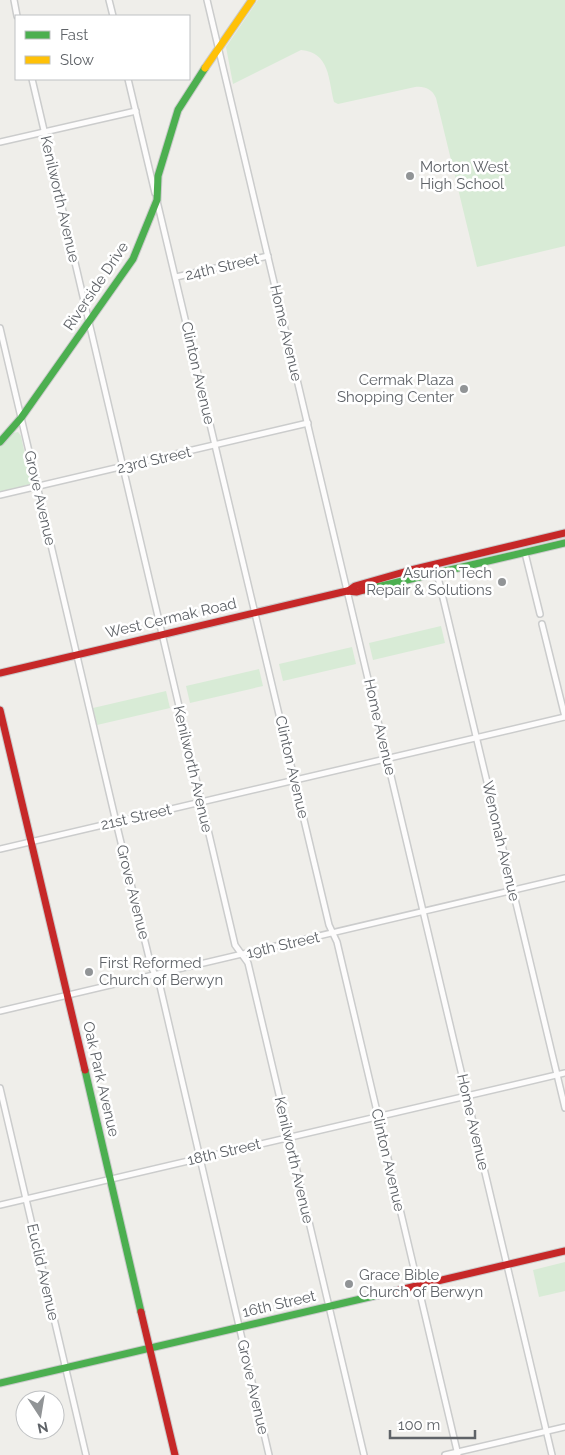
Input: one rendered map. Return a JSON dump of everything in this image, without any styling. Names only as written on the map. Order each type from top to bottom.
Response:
[{"type":"street","points":[[14,0],[17,15]]},
{"type":"street","points":[[109,0],[113,15]]},
{"type":"street","name":"Home Avenue","points":[[207,0],[552,1455]]},
{"type":"street","name":"Riverside Drive","points":[[0,442],[21,418],[133,259],[157,200],[158,176],[172,123],[178,110],[218,48],[252,0]]},
{"type":"street","name":"Kenilworth Avenue","points":[[32,80],[235,945],[248,963],[364,1455]]},
{"type":"street","name":"Clinton Avenue","points":[[128,80],[329,925],[337,942],[458,1454]]},
{"type":"street","points":[[0,142],[136,111]]},
{"type":"street","name":"24th Street","points":[[176,278],[268,256]]},
{"type":"street","name":"Grove Avenue","points":[[0,328],[151,966],[160,986],[269,1455]]},
{"type":"street","name":"23rd Street","points":[[0,495],[308,424]]},
{"type":"street","name":"West Cermak Road","points":[[0,673],[347,591],[355,586],[411,570],[565,533]]},
{"type":"street","name":"West Cermak Road","points":[[347,591],[357,592],[565,543]]},
{"type":"street","points":[[525,553],[540,614]]},
{"type":"street","name":"Wenonah Avenue","points":[[437,573],[565,1108]]},
{"type":"street","points":[[542,624],[565,717]]},
{"type":"street","name":"Oak Park Avenue","points":[[0,710],[175,1455]]},
{"type":"street","name":"21st Street","points":[[0,849],[565,717]]},
{"type":"street","name":"19th Street","points":[[0,1011],[565,878]]},
{"type":"street","name":"18th Street","points":[[0,1205],[565,1073]]},
{"type":"street","name":"Euclid Avenue","points":[[0,1088],[86,1455]]},
{"type":"street","name":"16th Street","points":[[0,1383],[565,1251]]},
{"type":"street","points":[[445,1455],[458,1454],[565,1427]]},
{"type":"green space","points":[[258,0],[565,0],[565,246],[477,267],[436,98],[428,89],[415,87],[338,104],[334,102],[329,76],[323,61],[310,52],[301,50],[233,84],[226,47]]},
{"type":"green space","points":[[18,432],[21,436],[31,483],[0,492],[0,447],[13,433]]},
{"type":"green space","points":[[441,626],[445,643],[373,660],[369,643]]},
{"type":"green space","points":[[352,647],[356,664],[283,681],[279,664]]},
{"type":"green space","points":[[259,669],[263,686],[190,703],[186,686]]},
{"type":"green space","points":[[166,691],[170,708],[97,725],[93,708]]},
{"type":"green space","points":[[565,1262],[565,1291],[539,1297],[533,1270]]},
{"type":"traffic: fast","points":[[0,442],[21,418],[133,259],[157,200],[158,176],[178,110],[205,68]]},
{"type":"traffic: fast","points":[[364,590],[565,543]]},
{"type":"traffic: fast","points":[[85,1070],[141,1312]]},
{"type":"traffic: fast","points":[[0,1383],[378,1295]]},
{"type":"traffic: slow","points":[[205,68],[252,0]]},
{"type":"traffic: jam","points":[[348,591],[355,586],[411,570],[565,533]]},
{"type":"traffic: jam","points":[[0,673],[347,591],[357,592],[364,590]]},
{"type":"traffic: jam","points":[[0,710],[85,1070]]},
{"type":"traffic: jam","points":[[378,1295],[565,1251]]},
{"type":"traffic: jam","points":[[141,1312],[175,1455]]},
{"type":"place","name":"Morton West High School","points":[[410,176]]},
{"type":"place","name":"Cermak Plaza Shopping Center","points":[[464,389]]},
{"type":"place","name":"Asurion Tech Repair & Solutions","points":[[502,582]]},
{"type":"place","name":"First Reformed Church of Berwyn","points":[[89,972]]},
{"type":"place","name":"Grace Bible Church of Berwyn","points":[[349,1284]]}]
